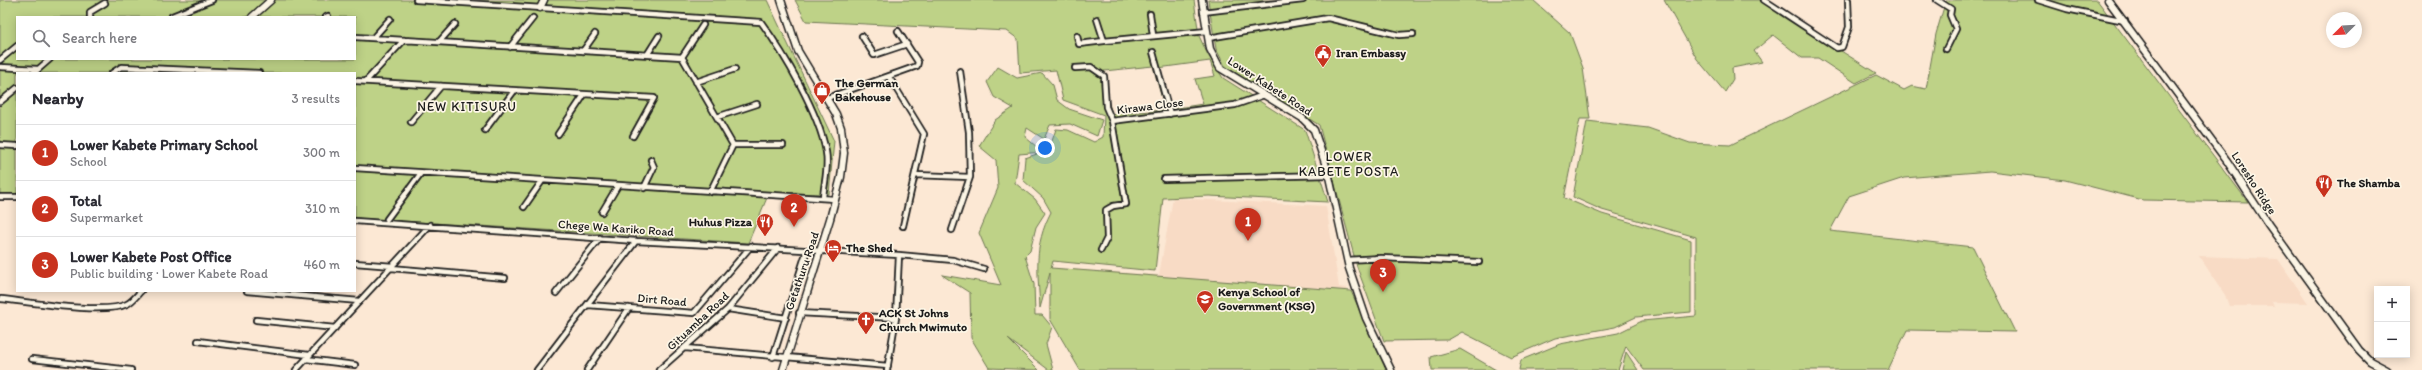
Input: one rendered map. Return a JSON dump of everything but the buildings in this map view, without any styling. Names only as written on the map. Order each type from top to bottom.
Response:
[{"type":"main road","points":[[253,16],[270,0]]},
{"type":"main road","points":[[540,8],[544,0]]},
{"type":"main road","name":"Getathuru Road","points":[[781,0],[798,51],[827,98],[841,128],[844,153],[841,177],[825,237],[819,250],[799,313],[783,370]]},
{"type":"main road","name":"Lower Kabete Road","points":[[1202,0],[1208,38],[1216,63],[1220,68],[1302,118],[1312,127],[1318,140],[1329,175],[1347,260],[1366,318],[1391,370]]},
{"type":"main road","name":"Loresho Ridge","points":[[2108,0],[2227,160],[2268,224],[2359,350],[2370,361],[2387,370]]},
{"type":"street","points":[[172,16],[179,16],[212,0]]},
{"type":"street","points":[[416,0],[737,19],[761,22],[786,65],[821,134],[826,152],[823,198]]},
{"type":"street","points":[[1203,12],[1280,1],[1303,0]]},
{"type":"street","points":[[1764,0],[1836,48],[1842,47],[1849,27],[1848,0]]},
{"type":"street","points":[[1937,0],[1951,9],[1950,15],[1956,30],[1946,49]]},
{"type":"street","points":[[2038,0],[2067,9],[2125,21]]},
{"type":"street","points":[[90,16],[90,12],[105,3]]},
{"type":"street","points":[[1150,14],[1153,35]]},
{"type":"street","points":[[510,47],[533,18]]},
{"type":"street","points":[[1208,38],[1328,18],[1399,35],[1413,34]]},
{"type":"street","points":[[373,38],[390,19]]},
{"type":"street","points":[[1097,19],[1104,41]]},
{"type":"street","points":[[440,42],[455,24]]},
{"type":"street","points":[[682,57],[703,25]]},
{"type":"street","points":[[827,98],[889,78],[918,64],[898,31]]},
{"type":"street","points":[[1077,36],[1079,44],[1153,35],[1207,31]]},
{"type":"street","points":[[583,51],[595,34]]},
{"type":"street","points":[[647,55],[659,36]]},
{"type":"street","points":[[862,36],[873,54],[907,44]]},
{"type":"street","points":[[356,37],[682,57]]},
{"type":"street","points":[[366,82],[404,40]]},
{"type":"street","points":[[0,60],[16,47]]},
{"type":"street","points":[[1153,52],[1170,114]]},
{"type":"street","points":[[682,57],[733,145]]},
{"type":"street","points":[[35,72],[49,60]]},
{"type":"street","points":[[0,67],[38,69]]},
{"type":"street","points":[[114,72],[121,67],[242,72]]},
{"type":"street","points":[[1075,68],[1091,67],[1104,76],[1106,107],[1112,121]]},
{"type":"street","points":[[189,72],[192,69]]},
{"type":"street","points":[[696,82],[735,69]]},
{"type":"street","points":[[952,230],[970,177],[969,132],[960,70]]},
{"type":"street","points":[[889,78],[924,134],[903,226]]},
{"type":"street","points":[[356,81],[654,98],[655,99],[633,136]]},
{"type":"street","points":[[412,122],[441,86]]},
{"type":"street","points":[[0,102],[16,89]]},
{"type":"street","points":[[485,130],[514,91]]},
{"type":"street","points":[[558,134],[584,95]]},
{"type":"street","name":"Kirawa Close","points":[[1101,250],[1108,238],[1105,218],[1106,210],[1113,206],[1126,204],[1112,121],[1235,105],[1264,95]]},
{"type":"street","points":[[717,117],[757,104]]},
{"type":"street","points":[[0,145],[16,146]]},
{"type":"street","points":[[710,192],[733,145]]},
{"type":"street","points":[[733,145],[783,145]]},
{"type":"street","points":[[644,188],[654,167],[651,160]]},
{"type":"street","points":[[356,168],[644,188],[835,199]]},
{"type":"street","points":[[387,219],[421,173]]},
{"type":"street","points":[[915,175],[970,177]]},
{"type":"street","points":[[1164,179],[1265,175],[1329,175]]},
{"type":"street","points":[[524,207],[542,181]]},
{"type":"street","points":[[602,212],[617,186]]},
{"type":"street","points":[[0,197],[16,197]]},
{"type":"street","name":"Chege Wa Kariko Road","points":[[356,221],[600,238],[899,255],[953,260],[984,269]]},
{"type":"street","points":[[296,370],[430,225]]},
{"type":"street","points":[[556,293],[600,238]]},
{"type":"street","points":[[537,370],[636,240]]},
{"type":"street","name":"Dirt Road","points":[[588,305],[696,312],[751,246]]},
{"type":"street","name":"Gituamba Road","points":[[659,370],[728,309],[778,248]]},
{"type":"street","points":[[772,357],[807,250]]},
{"type":"street","points":[[685,348],[888,368],[896,318],[899,255]]},
{"type":"street","points":[[1376,258],[1376,275]]},
{"type":"street","points":[[1347,260],[1376,258],[1479,262]]},
{"type":"street","points":[[356,263],[505,278]]},
{"type":"street","points":[[1,299],[86,308],[121,306],[129,303],[140,292]]},
{"type":"street","points":[[258,292],[359,301]]},
{"type":"street","points":[[587,370],[629,308]]},
{"type":"street","points":[[728,309],[786,318]]},
{"type":"street","points":[[799,313],[896,318]]},
{"type":"street","points":[[256,320],[335,328]]},
{"type":"street","points":[[198,341],[356,365]]},
{"type":"street","points":[[32,359],[131,370]]},
{"type":"shaded area","name":"Kenya School of Government (KSG)","points":[[1173,198],[1326,206],[1339,287],[1346,288],[1371,338],[1085,370],[1048,308],[1054,268],[1159,275]]},
{"type":"shaded area","points":[[2199,256],[2278,259],[2308,303],[2272,302],[2274,306],[2229,306],[2225,295]]},
{"type":"green space","points":[[0,0],[767,0],[834,141],[829,194],[769,193],[748,243],[356,218],[356,72],[16,72],[16,196],[0,195]]},
{"type":"green space","points":[[795,0],[1194,0],[1199,36],[1208,55],[1223,78],[1305,130],[1328,202],[1209,196],[1163,198],[1155,271],[1053,261],[1051,268],[1351,291],[1386,370],[1080,370],[1050,319],[1050,273],[1040,308],[1038,271],[1039,248],[1045,225],[1051,212],[1043,198],[1023,180],[1025,158],[1049,150],[1056,129],[1068,130],[1094,142],[1103,137],[1104,115],[1063,100],[1056,70],[1020,73],[1018,39],[1007,31],[806,21]],"holes":[[[1210,61],[1215,76],[1195,79],[1203,104],[1171,109],[1158,68]],[[1153,66],[1165,110],[1112,114],[1106,93],[1104,71]]]},
{"type":"green space","points":[[1208,0],[1533,0],[1570,33],[1583,68],[1590,119],[1580,119],[1564,198],[1602,214],[1691,240],[1691,312],[1636,317],[1615,327],[1555,338],[1511,357],[1462,332],[1448,340],[1384,341],[1357,267],[1319,125],[1225,66],[1216,49]]},
{"type":"green space","points":[[1664,0],[1760,0],[1876,73],[1856,83],[1818,58],[1802,58],[1773,35],[1754,51],[1762,62],[1732,68],[1733,79],[1725,92],[1697,59]]},
{"type":"green space","points":[[1946,0],[2097,0],[2248,202],[2143,200],[2065,180],[1990,171],[1904,178],[1849,196],[1830,231],[1973,247],[2015,332],[1907,330],[1888,370],[1644,370],[1626,346],[1618,370],[1519,370],[1521,360],[1560,344],[1618,333],[1642,321],[1696,316],[1696,237],[1602,210],[1573,197],[1587,121],[1648,128],[1690,143],[1730,145],[1876,75],[1904,90],[1912,86],[1926,89],[1936,34]]},
{"type":"green space","points":[[998,67],[1017,78],[1042,73],[1053,85],[1057,100],[1069,109],[1102,120],[1097,136],[1070,124],[1050,125],[1044,139],[1027,128],[1025,137],[1043,152],[1019,154],[1015,183],[1035,199],[1045,213],[1036,227],[1030,251],[1025,256],[1034,284],[1035,315],[1042,315],[1052,327],[1046,344],[1053,370],[1049,370],[1008,339],[1039,370],[989,368],[971,338],[970,293],[942,275],[1001,285],[979,233],[998,188],[996,160],[979,146],[995,120],[1013,108],[994,97],[987,82]]},
{"type":"green space","points":[[1460,349],[1496,370],[1432,370],[1431,357]]},
{"type":"green space","points":[[1626,352],[1638,370],[1622,370]]},
{"type":"place","name":"Iran Embassy","points":[[1323,68]]},
{"type":"place","name":"The German Bakehouse","points":[[822,105]]},
{"type":"place","name":"The Shamba","points":[[2324,198]]},
{"type":"place","name":"Total","points":[[794,227]]},
{"type":"place","name":"Huhus Pizza","points":[[765,237]]},
{"type":"place","name":"Lower Kabete Primary School","points":[[1248,241]]},
{"type":"place","name":"The Shed","points":[[833,263]]},
{"type":"place","name":"Lower Kabete Post Office","points":[[1383,292]]},
{"type":"place","name":"Kenya School of Government (KSG)","points":[[1205,314]]},
{"type":"place","name":"ACK St Johns Church Mwimuto","points":[[866,335]]},
{"type":"district","name":"NEW KITISURU","points":[[467,106]]},
{"type":"district","name":"LOWER KABETE POSTA","points":[[1349,164]]}]
